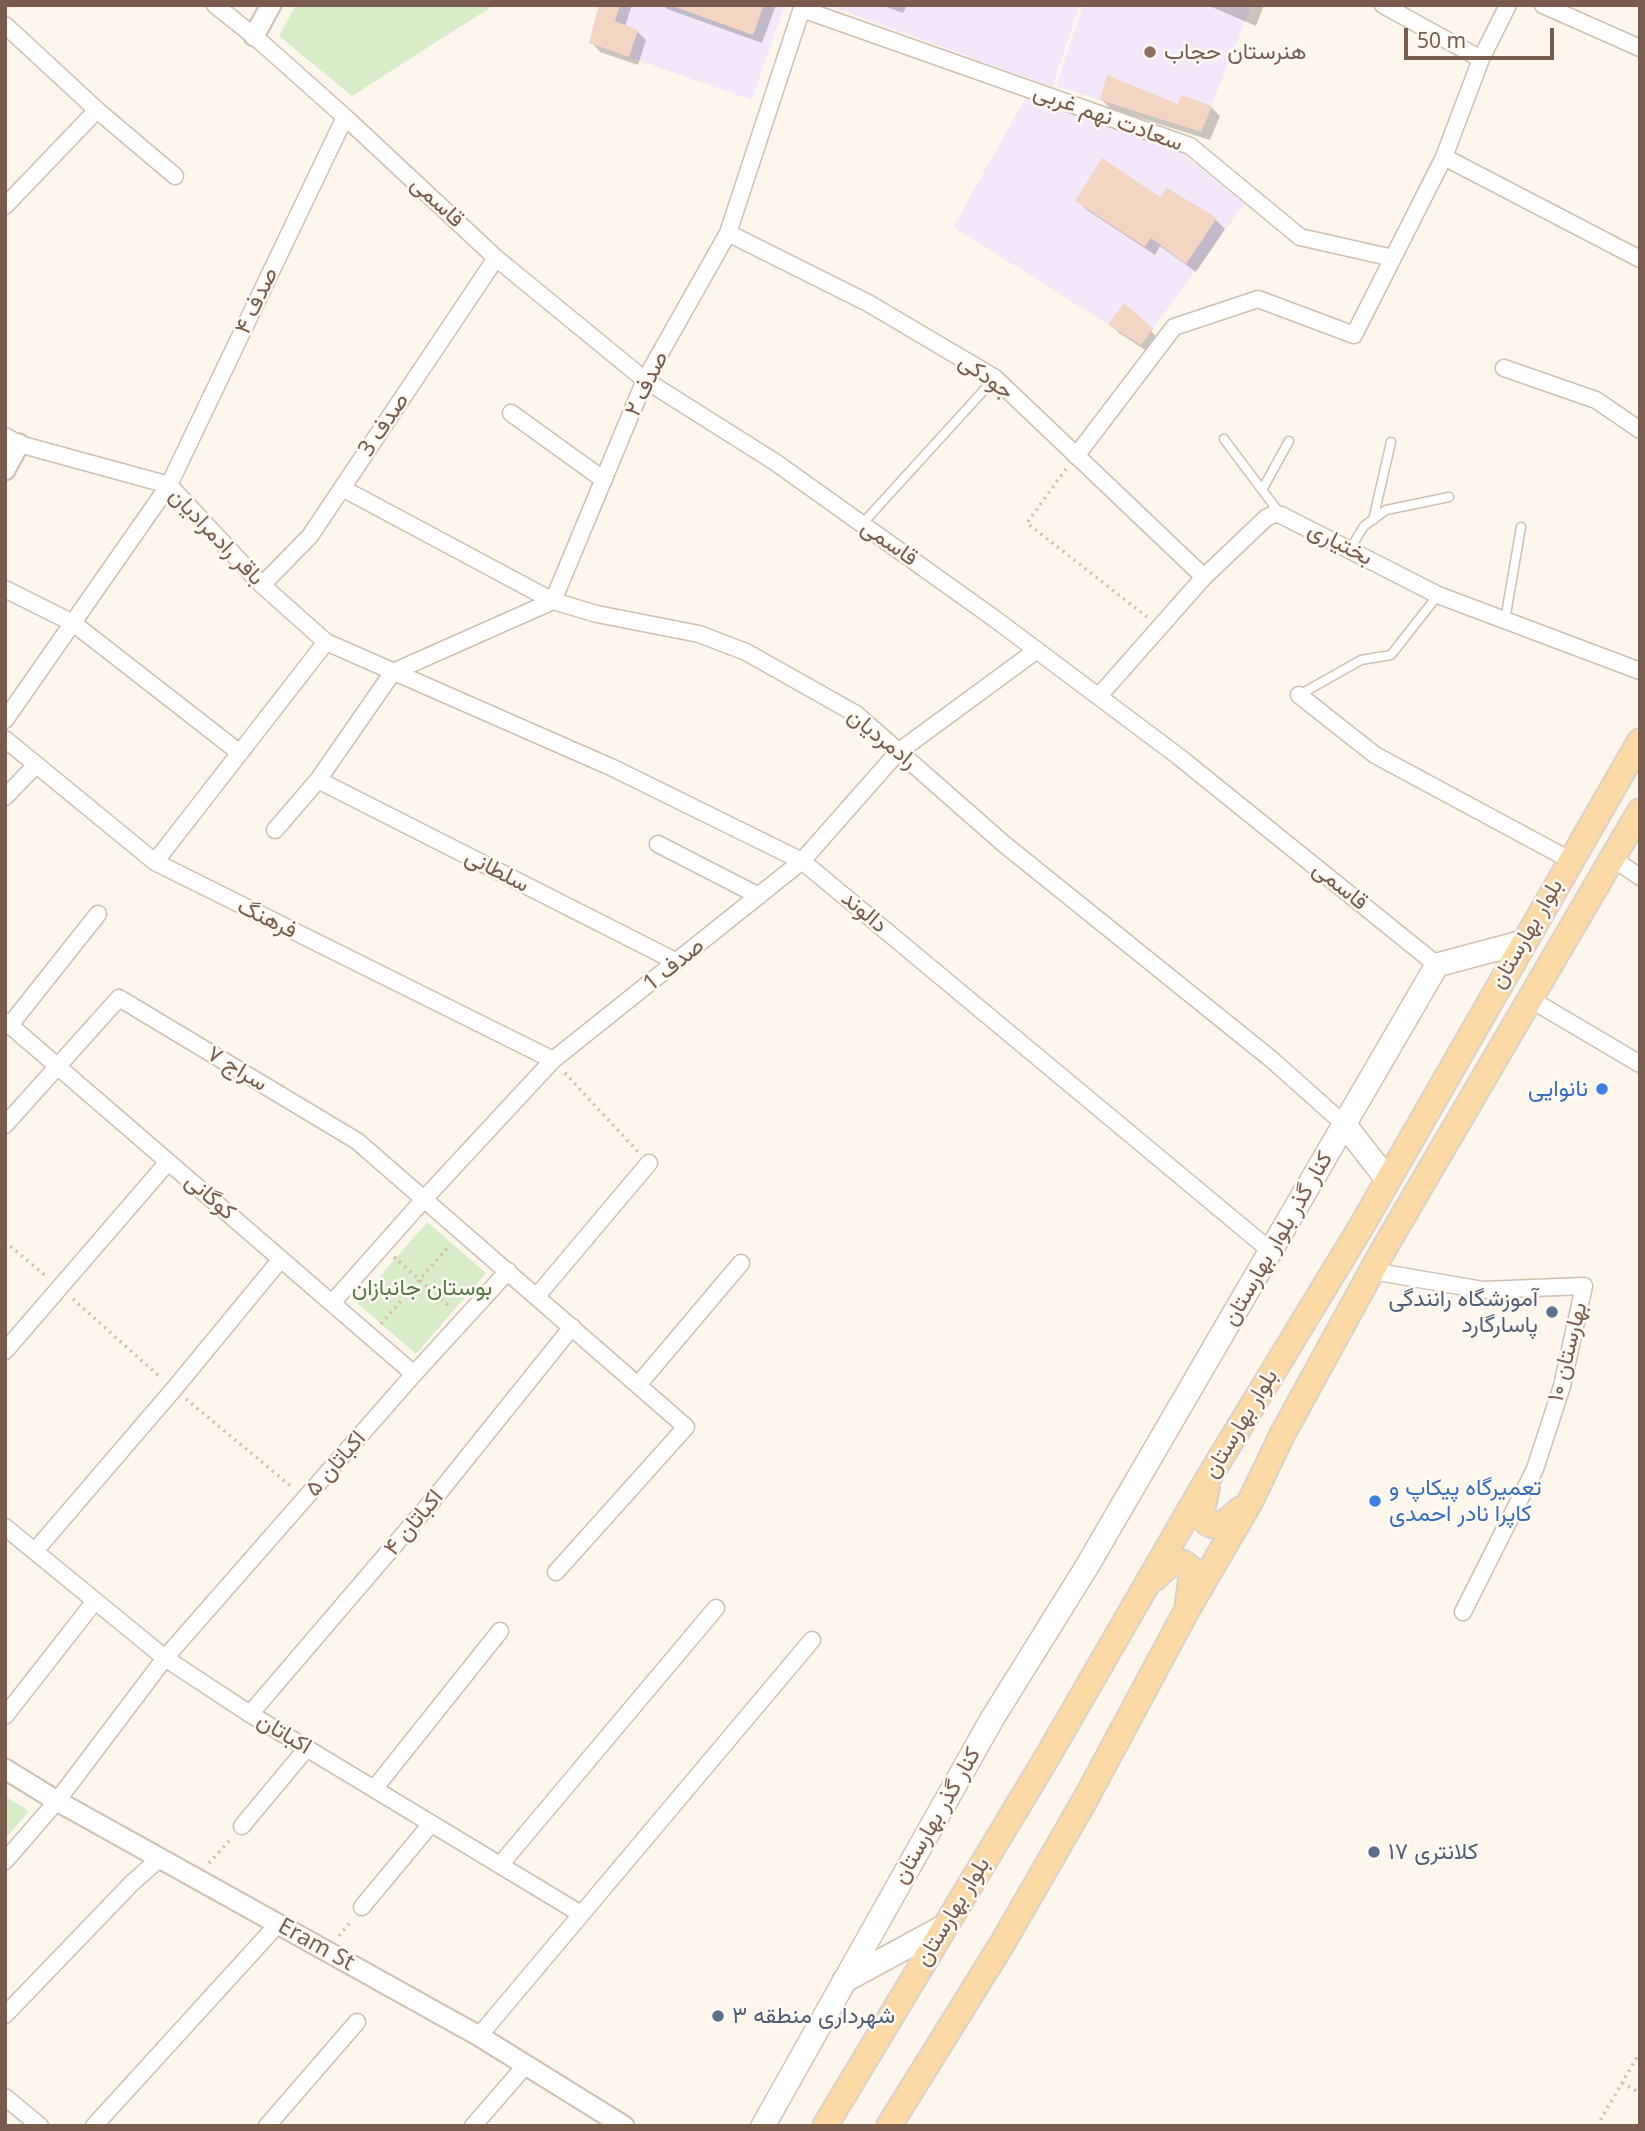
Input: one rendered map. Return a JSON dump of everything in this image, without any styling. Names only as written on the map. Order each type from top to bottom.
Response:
[{"type":"main road","name":"بلوار بهارستان","points":[[825,2126],[1360,1227],[1640,741]]},
{"type":"main road","name":"بلوار بهارستان","points":[[889,2126],[1002,1944],[1071,1824],[1187,1610],[1250,1502],[1282,1434],[1372,1271],[1640,811]]},
{"type":"main road","points":[[1437,965],[1523,942]]},
{"type":"main road","name":"کنار گذر بلوار بهارستان","points":[[1118,1511],[1272,1252],[1343,1124],[1437,965]]},
{"type":"main road","points":[[1343,1124],[1387,1179]]},
{"type":"main road","points":[[1209,1477],[1201,1515],[1205,1523],[1214,1527],[1223,1525],[1250,1502]]},
{"type":"main road","name":"کنار گذر بهارستان","points":[[763,2126],[992,1719],[1086,1568],[1118,1511]]},
{"type":"main road","points":[[1144,1589],[1169,1564],[1178,1561],[1186,1564],[1192,1571],[1187,1610]]},
{"type":"main road","points":[[844,1981],[945,1926]]},
{"type":"main road","points":[[899,2126],[910,2091]]},
{"type":"street","name":"قاسمی","points":[[215,5],[345,117],[496,258],[645,380],[775,462],[1037,650],[1178,755],[1437,965]]},
{"type":"street","points":[[254,36],[271,5]]},
{"type":"street","points":[[1383,5],[1481,60]]},
{"type":"street","points":[[1076,456],[1174,327],[1258,299],[1354,335],[1444,157],[1481,60],[1508,5]]},
{"type":"street","points":[[1543,5],[1640,48]]},
{"type":"street","name":"صدف ۲","points":[[553,601],[645,380],[728,233],[803,7]]},
{"type":"street","name":"سعادت نهم غربی","points":[[803,7],[1190,146],[1300,237],[1393,258]]},
{"type":"street","points":[[5,25],[97,110],[175,176]]},
{"type":"street","points":[[5,206],[97,110]]},
{"type":"street","name":"صدف ۴","points":[[5,720],[169,485],[345,117]]},
{"type":"street","points":[[1444,157],[1640,259]]},
{"type":"street","name":"جودکی","points":[[728,233],[868,303],[995,378],[1203,577]]},
{"type":"street","name":"صدف 3","points":[[262,585],[310,536],[496,258]]},
{"type":"street","points":[[1504,368],[1596,400],[1640,429]]},
{"type":"street","points":[[511,413],[604,480]]},
{"type":"street","points":[[5,470],[12,440]]},
{"type":"street","name":"باقر رادمرادیان","points":[[12,440],[169,485],[262,585],[326,642],[393,672]]},
{"type":"street","name":"رادمردیان","points":[[342,488],[553,601],[597,614],[699,634],[746,652],[856,714],[1004,844],[1271,1059],[1343,1124]]},
{"type":"street","name":"بختیاری","points":[[1099,696],[1203,577],[1266,518],[1274,514],[1350,549],[1438,595],[1640,671]]},
{"type":"street","points":[[5,589],[74,623],[240,753]]},
{"type":"street","points":[[275,830],[318,780],[393,672],[553,601]]},
{"type":"street","points":[[155,862],[326,642]]},
{"type":"street","name":"صدف 1","points":[[332,1303],[553,1060],[802,861],[898,752],[1037,650]]},
{"type":"street","name":"دالوند","points":[[393,672],[613,768],[802,861],[1272,1252]]},
{"type":"street","points":[[1299,695],[1375,755],[1570,860]]},
{"type":"street","name":"فرهنگ","points":[[5,739],[155,862],[553,1060]]},
{"type":"street","points":[[5,797],[36,765]]},
{"type":"street","name":"سلطانی","points":[[318,780],[677,962]]},
{"type":"street","points":[[658,844],[760,896]]},
{"type":"street","points":[[1612,858],[1640,877]]},
{"type":"street","points":[[8,1023],[97,914]]},
{"type":"street","name":"سراج ۷","points":[[59,1067],[119,998],[357,1141],[425,1198]]},
{"type":"street","points":[[1530,999],[1640,1063]]},
{"type":"street","name":"کوگانی","points":[[8,1023],[414,1374]]},
{"type":"street","points":[[5,1125],[59,1067]]},
{"type":"street","points":[[5,1351],[168,1162]]},
{"type":"street","points":[[537,1296],[649,1163]]},
{"type":"street","points":[[425,1198],[685,1427],[556,1572]]},
{"type":"street","points":[[35,1551],[281,1259]]},
{"type":"street","points":[[638,1385],[741,1263]]},
{"type":"street","name":"اکباتان ۵","points":[[5,1861],[57,1801],[165,1658],[508,1271]]},
{"type":"street","name":"بهارستان ۱۰","points":[[1372,1271],[1483,1290],[1584,1286],[1562,1386],[1535,1469],[1463,1612]]},
{"type":"street","name":"اکباتان ۴","points":[[250,1714],[433,1500],[572,1328]]},
{"type":"street","name":"اکباتان","points":[[5,1527],[165,1658],[250,1714],[581,1914]]},
{"type":"street","points":[[5,1716],[95,1601]]},
{"type":"street","points":[[500,1866],[716,1608]]},
{"type":"street","points":[[374,1789],[500,1632]]},
{"type":"street","points":[[479,2036],[812,1640]]},
{"type":"street","points":[[242,1826],[307,1748]]},
{"type":"street","name":"Eram St","points":[[5,1769],[57,1801],[479,2036],[624,2126]]},
{"type":"street","points":[[362,1907],[432,1824]]},
{"type":"street","points":[[5,2015],[131,1884],[160,1858]]},
{"type":"street","points":[[94,2126],[278,1924]]},
{"type":"street","points":[[267,2126],[356,2022]]},
{"type":"street","points":[[473,2126],[526,2064]]},
{"type":"street","points":[[5,2097],[40,2126]]},
{"type":"lane","points":[[862,524],[995,378]]},
{"type":"lane","points":[[1224,439],[1281,515]]},
{"type":"lane","points":[[1262,490],[1289,441]]},
{"type":"lane","points":[[1373,520],[1391,442]]},
{"type":"lane","points":[[1350,549],[1364,526],[1385,510],[1449,497]]},
{"type":"lane","points":[[1505,620],[1521,527]]},
{"type":"lane","points":[[1299,695],[1361,660],[1391,655],[1438,595]]},
{"type":"path","points":[[1076,456],[1027,523],[1160,627]]},
{"type":"path","points":[[553,1060],[649,1163]]},
{"type":"path","points":[[370,1336],[463,1231]]},
{"type":"path","points":[[5,1242],[305,1499]]},
{"type":"path","points":[[382,1246],[464,1320]]},
{"type":"path","points":[[196,1878],[242,1826]]},
{"type":"path","points":[[327,1951],[362,1907]]},
{"type":"path","points":[[1597,2126],[1640,2052]]},
{"type":"path","points":[[1622,2083],[1640,2093]]},
{"type":"shaded area","points":[[599,5],[785,5],[752,100],[589,43]]},
{"type":"shaded area","points":[[827,5],[1080,5],[1052,87]]},
{"type":"shaded area","name":"هنرستان حجاب","points":[[1083,5],[1252,5],[1201,132],[1056,86]]},
{"type":"shaded area","points":[[1026,97],[1177,150],[1245,203],[1141,345],[953,227]]},
{"type":"green space","points":[[296,5],[494,5],[352,96],[279,36]]},
{"type":"green space","name":"بوستان جانبازان","points":[[427,1222],[486,1273],[416,1354],[357,1303]]},
{"type":"green space","points":[[5,1796],[29,1811],[5,1839]]},
{"type":"building","points":[[599,5],[620,5],[615,21],[638,30],[629,57],[589,43]]},
{"type":"building","points":[[764,5],[753,35],[675,7]]},
{"type":"building","points":[[1107,75],[1178,104],[1181,95],[1212,106],[1201,132],[1100,100]]},
{"type":"building","points":[[1102,158],[1160,197],[1167,188],[1217,218],[1186,264],[1151,238],[1145,247],[1075,201]]},
{"type":"building","points":[[1124,303],[1153,329],[1141,345],[1108,325]]},
{"type":"place","name":"هنرستان حجاب","points":[[1150,52]]},
{"type":"place","name":"نانوایی","points":[[1602,1089]]},
{"type":"place","name":"آموزشگاه رانندگی پاسارگارد","points":[[1552,1312]]},
{"type":"place","name":"تعمیرگاه پیکاپ و کاپرا نادر احمدی","points":[[1375,1501]]},
{"type":"place","name":"کلانتری ۱۷","points":[[1374,1852]]},
{"type":"place","name":"شهرداری منطقه ۳","points":[[718,2016]]}]
